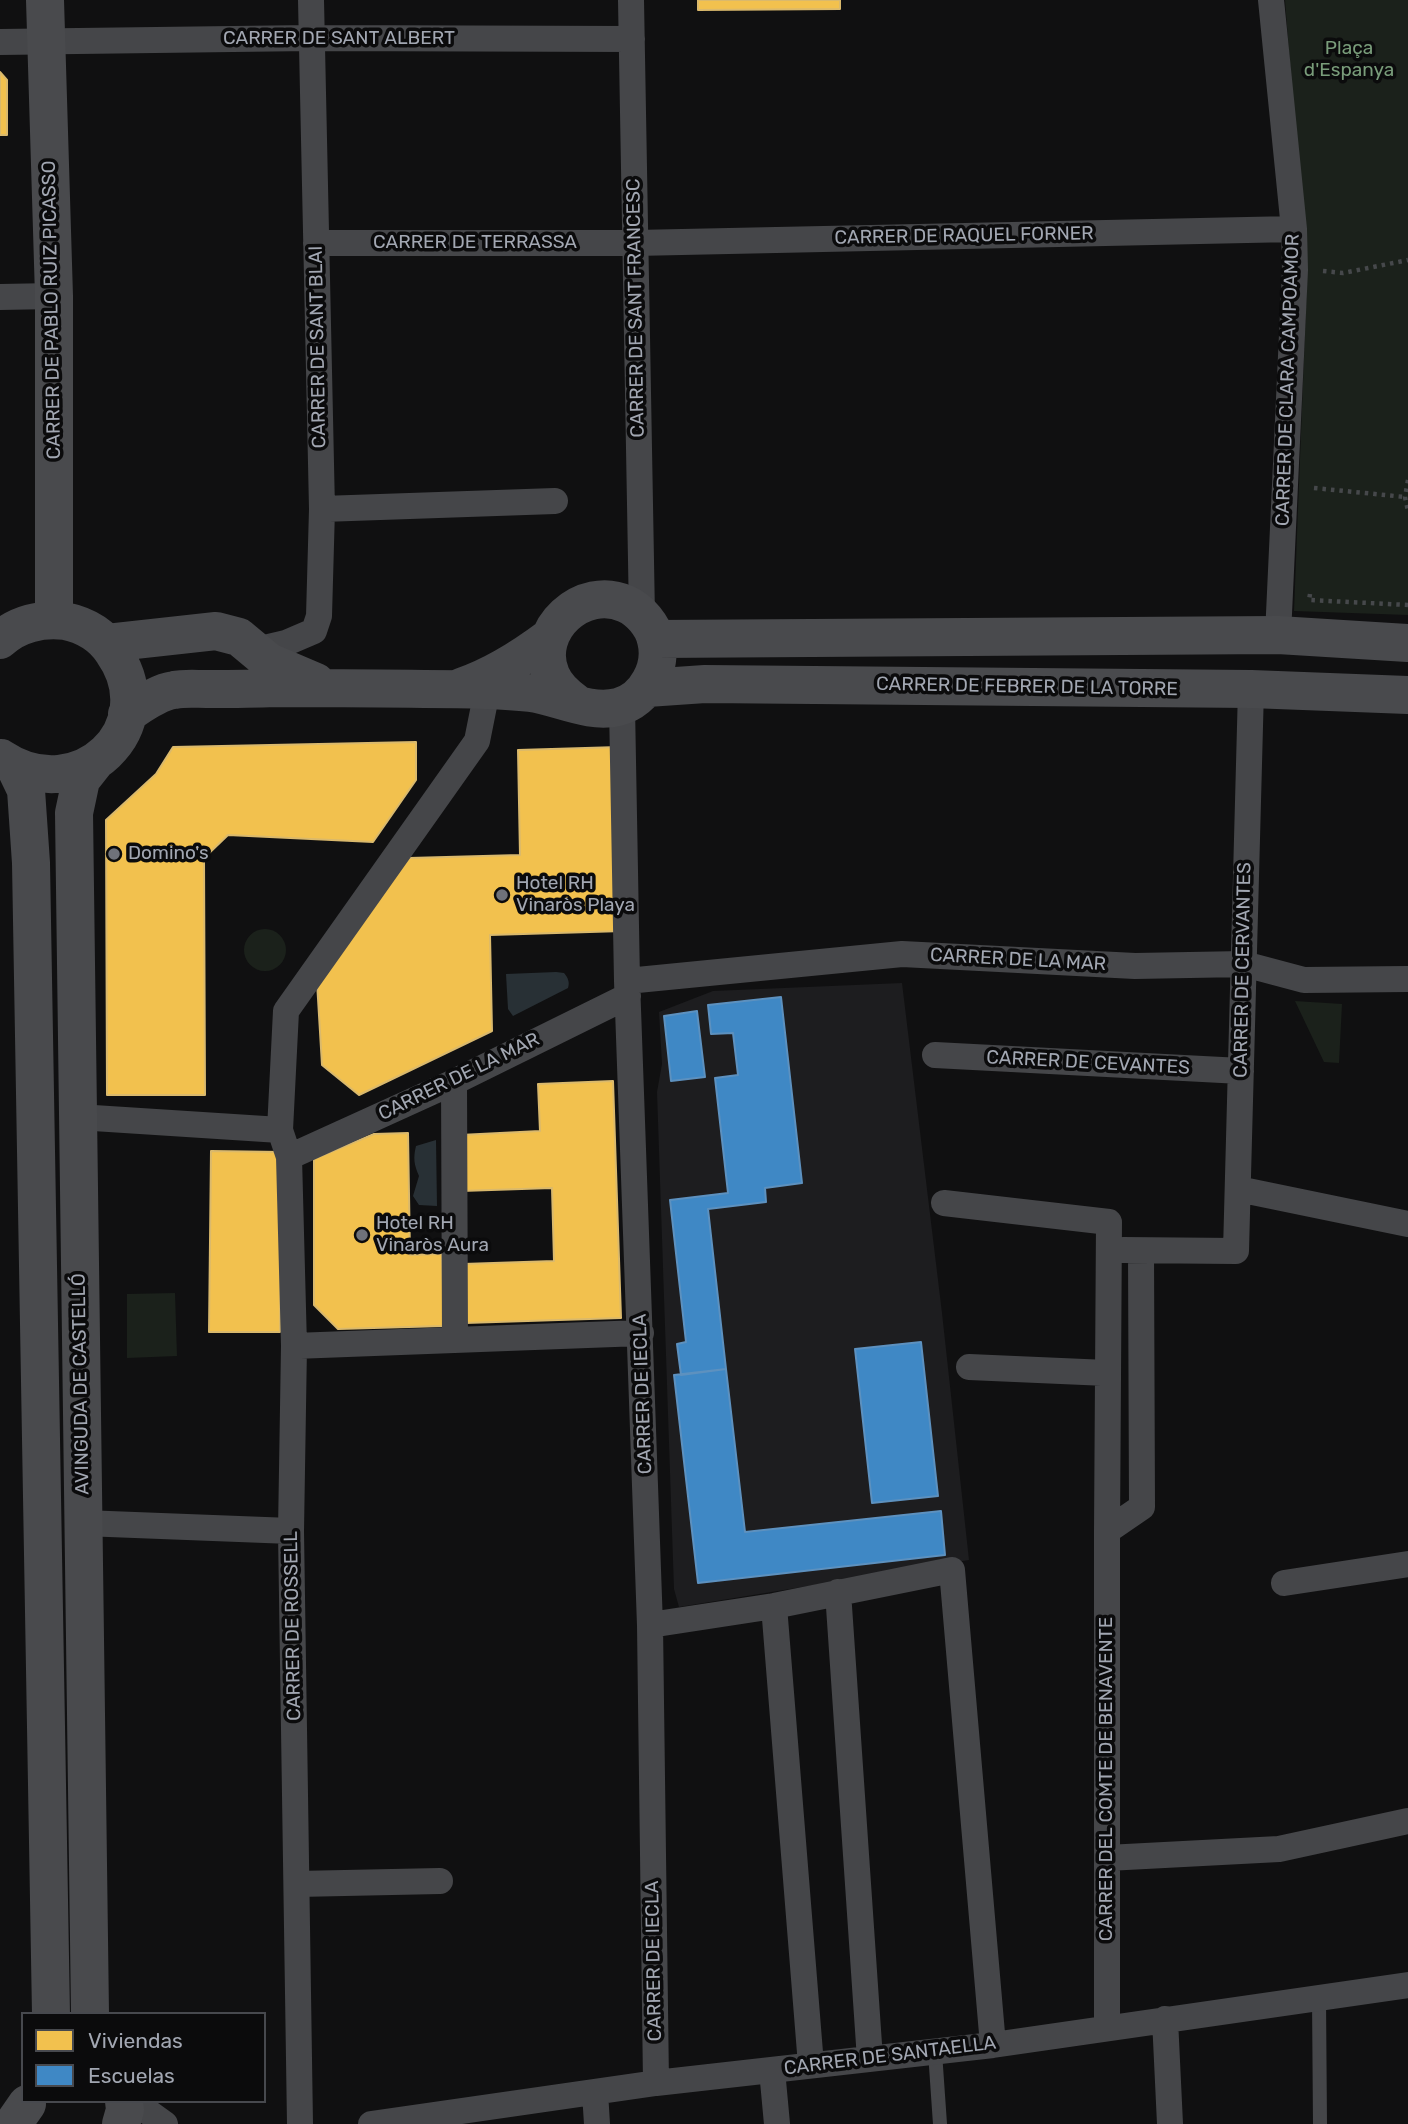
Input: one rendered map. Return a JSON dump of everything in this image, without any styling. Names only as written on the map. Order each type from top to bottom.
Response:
[{"type":"street","name":"CARRER DE PABLO RUIZ PICASSO","points":[[45,0],[54,296],[54,620]]},
{"type":"street","name":"CARRER DE SANT BLAI","points":[[256,650],[286,643],[314,631],[320,616],[321,509],[311,0]]},
{"type":"street","name":"CARRER DE SANT FRANCESC","points":[[631,0],[635,243],[649,628]]},
{"type":"street","name":"CARRER DE CLARA CAMPOAMOR","points":[[1271,0],[1294,229],[1295,270],[1278,635]]},
{"type":"street","name":"CARRER DE SANT ALBERT","points":[[0,42],[311,38],[632,39]]},
{"type":"street","name":"CARRER DE RAQUEL FORNER","points":[[635,243],[1294,229]]},
{"type":"street","name":"CARRER DE TERRASSA","points":[[316,243],[635,243]]},
{"type":"street","points":[[0,297],[54,296]]},
{"type":"street","points":[[321,509],[555,502]]},
{"type":"street","points":[[127,714],[173,690],[335,688],[530,693],[575,702],[590,708],[606,709],[634,697],[654,672],[658,656],[649,628],[627,604],[609,599],[590,600],[573,607],[558,620],[550,637],[547,656],[551,675],[561,691],[575,702]]},
{"type":"street","points":[[0,640],[28,623],[54,620],[74,623],[92,631],[107,643],[121,664],[129,688],[127,714],[121,732],[111,748],[96,761],[78,771],[57,776],[35,774],[8,762]]},
{"type":"street","points":[[649,628],[1278,635],[1408,643]]},
{"type":"street","points":[[107,643],[216,631],[239,637],[270,662],[299,676],[335,688]]},
{"type":"street","points":[[471,690],[481,680],[508,666],[550,637]]},
{"type":"street","name":"CARRER DE FEBRER DE LA TORRE","points":[[634,697],[705,684],[1251,690],[1408,695]]},
{"type":"street","points":[[78,1117],[280,1130],[286,1011],[477,741],[471,690]]},
{"type":"street","name":"CARRER DE CERVANTES","points":[[1141,1251],[1236,1251],[1251,690]]},
{"type":"street","name":"CARRER DE IECLA","points":[[634,697],[627,989],[650,1625],[656,2083]]},
{"type":"street","name":"AVINGUDA DE CASTELLÓ","points":[[90,2012],[74,813],[81,780],[96,761]]},
{"type":"street","points":[[8,762],[26,790],[31,863],[51,2012]]},
{"type":"street","name":"CARRER DE LA MAR","points":[[289,1157],[454,1082],[627,989],[902,954],[1135,967],[1244,964],[1304,980],[1408,979]]},
{"type":"street","name":"CARRER DE CEVANTES","points":[[935,1055],[1241,1071]]},
{"type":"street","points":[[454,1082],[454,1340]]},
{"type":"street","name":"CARRER DE ROSSELL","points":[[280,1130],[289,1157],[294,1346],[291,1531],[300,2124]]},
{"type":"street","points":[[1237,1189],[1408,1224]]},
{"type":"street","points":[[944,1203],[1109,1222],[1108,1250],[1141,1251],[1142,1507],[1107,1531]]},
{"type":"street","name":"CARRER DEL COMTE DE BENAVENTE","points":[[1107,2027],[1108,1250]]},
{"type":"street","points":[[294,1346],[641,1333]]},
{"type":"street","points":[[969,1367],[1107,1373]]},
{"type":"street","points":[[83,1523],[291,1531]]},
{"type":"street","points":[[1284,1583],[1408,1564]]},
{"type":"street","points":[[650,1625],[774,1606],[953,1570],[993,2045]]},
{"type":"street","points":[[838,1592],[870,2059]]},
{"type":"street","points":[[774,1606],[811,2065]]},
{"type":"street","points":[[1107,1858],[1279,1849],[1408,1821]]},
{"type":"street","points":[[297,1884],[440,1881]]},
{"type":"street","name":"CARRER DE SANTAELLA","points":[[371,2124],[656,2083],[993,2045],[1408,1985]]},
{"type":"street","points":[[1164,2019],[1170,2124]]},
{"type":"street","points":[[772,2070],[778,2124]]},
{"type":"street","points":[[595,2092],[597,2124]]},
{"type":"street","points":[[121,2124],[124,2103]]},
{"type":"street","points":[[137,2103],[165,2124]]},
{"type":"lane","points":[[1319,1998],[1320,2124]]},
{"type":"lane","points":[[935,2052],[940,2124]]},
{"type":"path","points":[[1319,270],[1343,273],[1408,260]]},
{"type":"path","points":[[1408,480],[1405,497],[1408,511]]},
{"type":"path","points":[[1313,499],[1314,486],[1405,497]]},
{"type":"path","points":[[1310,584],[1309,600],[1408,606]]},
{"type":"shaded area","points":[[564,973],[569,982],[568,988],[513,1016],[508,1009],[506,974]]},
{"type":"shaded area","points":[[902,983],[969,1560],[679,1607],[674,1589],[657,1092],[662,1064],[659,1012],[713,991]]},
{"type":"shaded area","points":[[436,1140],[437,1206],[419,1205],[413,1196],[419,1176],[415,1161],[416,1146]]},
{"type":"green space","name":"Plaça d'Espanya","points":[[1285,0],[1408,0],[1408,615],[1294,611],[1307,282]]},
{"type":"green space","points":[[265,929],[280,935],[286,950],[280,965],[265,971],[250,965],[244,950],[250,935]]},
{"type":"green space","points":[[1295,1001],[1342,1004],[1339,1063],[1324,1062]]},
{"type":"green space","points":[[175,1293],[177,1356],[127,1358],[127,1294]]},
{"type":"building: Viviendas","points":[[698,0],[840,0],[840,9],[698,10]]},
{"type":"building: Viviendas","points":[[0,72],[7,80],[7,135],[0,135]]},
{"type":"building: Viviendas","points":[[416,742],[416,780],[373,842],[228,835],[204,858],[205,1095],[107,1095],[106,820],[156,774],[173,747]]},
{"type":"building: Viviendas","name":"Hotel RH Vinaròs Playa","points":[[619,747],[623,931],[490,935],[492,1031],[359,1095],[322,1065],[317,982],[409,858],[520,855],[518,750]]},
{"type":"building: Viviendas","points":[[613,1081],[621,1318],[465,1323],[463,1264],[554,1261],[552,1188],[461,1191],[460,1135],[540,1131],[538,1084]]},
{"type":"building: Viviendas","name":"Hotel RH Vinaròs Aura","points":[[408,1133],[410,1255],[442,1254],[444,1326],[338,1329],[314,1305],[314,1159],[374,1134]]},
{"type":"building: Viviendas","points":[[211,1151],[282,1152],[280,1332],[209,1332]]},
{"type":"building: Escuelas","points":[[781,997],[802,1183],[765,1188],[766,1202],[708,1209],[726,1369],[681,1375],[677,1344],[686,1342],[670,1200],[728,1193],[715,1078],[738,1075],[733,1033],[711,1034],[708,1005]]},
{"type":"building: Escuelas","points":[[697,1011],[705,1077],[671,1081],[664,1016]]},
{"type":"building: Escuelas","points":[[921,1342],[938,1496],[872,1503],[855,1349]]},
{"type":"building: Escuelas","points":[[726,1369],[745,1532],[941,1511],[945,1555],[698,1583],[674,1375]]},
{"type":"place","name":"Domino's","points":[[114,854]]},
{"type":"place","name":"Hotel RH Vinaròs Playa","points":[[502,895]]},
{"type":"place","name":"Hotel RH Vinaròs Aura","points":[[362,1235]]}]
